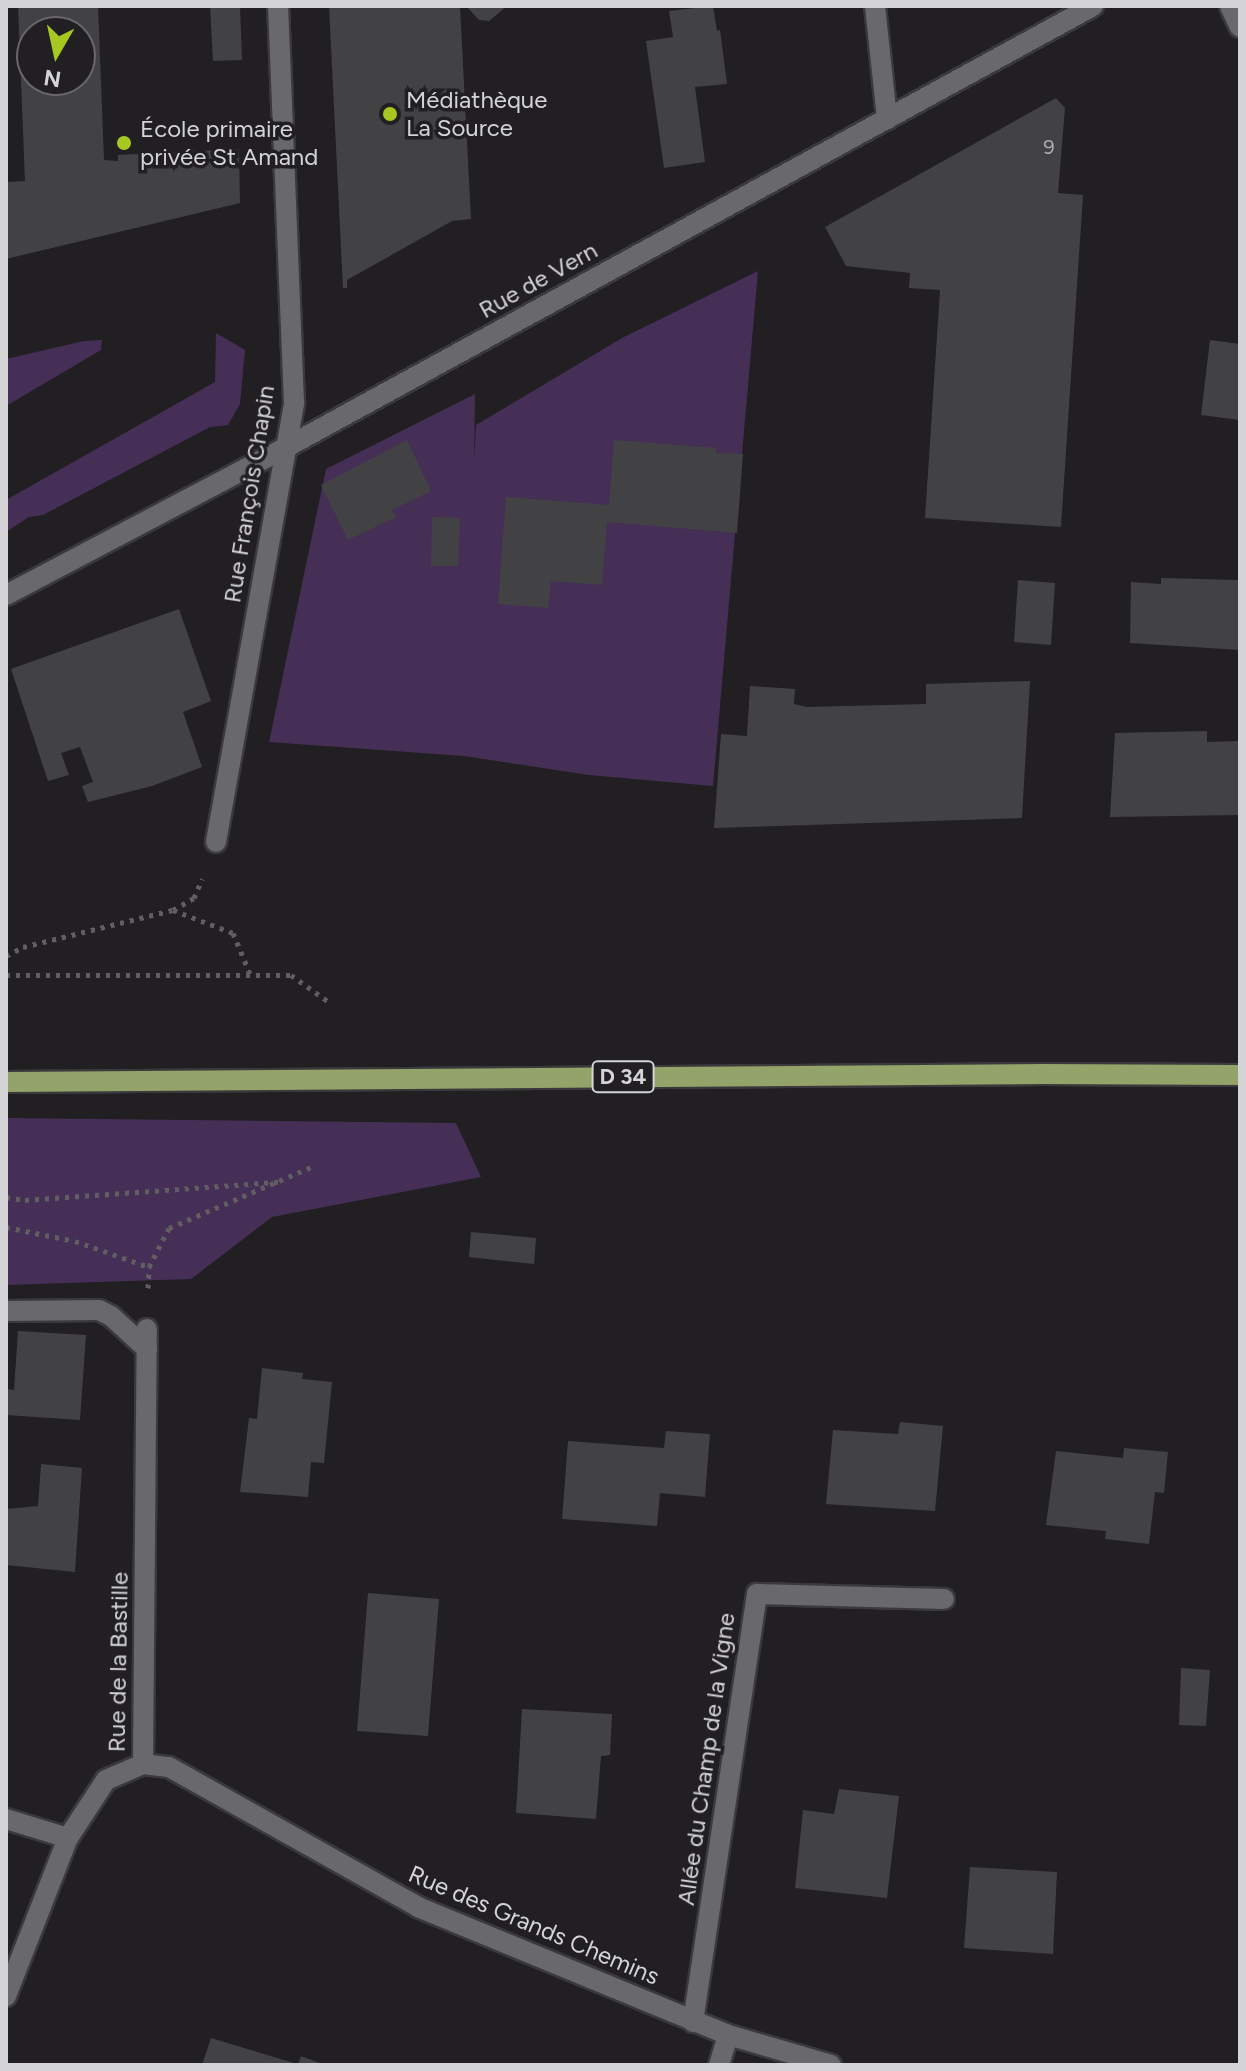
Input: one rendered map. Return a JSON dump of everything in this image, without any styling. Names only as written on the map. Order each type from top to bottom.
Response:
[{"type":"main road","name":"D 34","points":[[6,1082],[1240,1075]]},
{"type":"street","name":"Rue François Chapin","points":[[216,842],[294,403],[291,240],[278,6]]},
{"type":"street","points":[[875,6],[887,119]]},
{"type":"street","name":"Rue de Vern","points":[[6,595],[285,448],[1093,6]]},
{"type":"street","points":[[1230,6],[1240,27]]},
{"type":"street","name":"Rue de la Bastille","points":[[6,1311],[99,1310],[147,1339],[143,1764],[106,1780],[68,1838],[6,1996]]},
{"type":"street","name":"Allée du Champ de la Vigne","points":[[693,2022],[757,1594],[944,1599]]},
{"type":"street","name":"Rue des Grands Chemins","points":[[143,1764],[169,1767],[418,1907],[693,2022],[831,2065]]},
{"type":"street","points":[[6,1819],[68,1838]]},
{"type":"street","points":[[719,2065],[728,2035]]},
{"type":"path","points":[[6,956],[23,947],[173,910],[194,898],[216,842]]},
{"type":"path","points":[[173,910],[233,933],[251,976]]},
{"type":"path","points":[[6,975],[291,975],[329,1002]]},
{"type":"path","points":[[6,1227],[75,1241],[149,1267],[169,1228],[314,1166]]},
{"type":"path","points":[[6,1197],[25,1200],[278,1182]]},
{"type":"shaded area","points":[[758,271],[713,786],[589,775],[464,756],[269,742],[326,469],[475,394],[474,460],[476,425],[622,338]]},
{"type":"shaded area","points":[[216,333],[245,350],[240,404],[228,425],[210,427],[43,515],[29,517],[6,532],[6,500],[215,382]]},
{"type":"shaded area","points":[[102,340],[101,350],[6,406],[6,359],[84,341]]},
{"type":"shaded area","points":[[6,1118],[456,1123],[481,1177],[272,1217],[191,1279],[6,1285]]},
{"type":"building","points":[[18,6],[98,6],[104,160],[118,161],[118,155],[239,149],[240,203],[6,259],[6,182],[25,181],[22,96],[96,96],[96,16],[18,16]]},
{"type":"building","points":[[210,6],[240,6],[242,60],[213,61]]},
{"type":"building","name":"Médiathèque La Source","points":[[329,6],[460,6],[471,219],[452,221],[347,280],[347,288],[343,288]]},
{"type":"building","name":"Médiathèque La Source","points":[[466,6],[507,6],[489,21],[479,20]]},
{"type":"building","points":[[713,6],[717,31],[720,30],[727,84],[695,87],[705,162],[664,168],[646,41],[673,37],[669,11]]},
{"type":"building","points":[[1056,98],[1065,108],[1058,193],[1083,195],[1061,527],[925,518],[940,290],[909,288],[910,273],[846,266],[825,227]]},
{"type":"building","points":[[1210,340],[1240,344],[1240,420],[1201,415]]},
{"type":"building","points":[[407,440],[431,491],[392,510],[396,517],[348,540],[321,485]]},
{"type":"building","points":[[614,440],[716,448],[716,453],[743,454],[737,533],[607,522],[602,585],[551,581],[548,608],[498,604],[506,497],[609,505]]},
{"type":"building","points":[[432,517],[460,518],[458,566],[431,566]]},
{"type":"building","points":[[1161,578],[1240,580],[1240,650],[1130,643],[1131,582],[1161,584]]},
{"type":"building","points":[[1018,580],[1055,583],[1051,645],[1014,642]]},
{"type":"building","points":[[179,609],[211,701],[183,712],[202,767],[152,786],[88,802],[82,786],[93,782],[80,747],[61,753],[69,775],[48,781],[11,669]]},
{"type":"building","points":[[1030,681],[1022,818],[714,828],[721,734],[747,736],[750,686],[795,689],[794,704],[807,707],[926,704],[926,684]]},
{"type":"building","points":[[1207,731],[1207,742],[1240,741],[1240,815],[1110,817],[1115,733]]},
{"type":"building","points":[[471,1232],[536,1238],[534,1264],[469,1257]]},
{"type":"building","points":[[18,1331],[86,1335],[80,1420],[6,1415],[6,1389],[14,1390]]},
{"type":"building","points":[[262,1368],[303,1373],[302,1379],[332,1382],[324,1463],[311,1462],[308,1497],[240,1492],[249,1418],[257,1419]]},
{"type":"building","points":[[900,1422],[943,1426],[935,1511],[826,1504],[833,1430],[898,1434]]},
{"type":"building","points":[[666,1431],[710,1434],[705,1497],[660,1493],[657,1526],[562,1519],[568,1441],[664,1448]]},
{"type":"building","points":[[1124,1448],[1168,1452],[1164,1493],[1155,1492],[1149,1544],[1105,1539],[1106,1531],[1046,1525],[1056,1451],[1123,1458]]},
{"type":"building","points":[[41,1464],[82,1468],[75,1572],[6,1565],[6,1509],[38,1506]]},
{"type":"building","points":[[368,1593],[439,1599],[428,1736],[357,1731]]},
{"type":"building","points":[[1181,1668],[1210,1670],[1206,1726],[1179,1725]]},
{"type":"building","points":[[522,1709],[612,1714],[610,1755],[601,1756],[596,1819],[516,1813]]},
{"type":"building","points":[[839,1789],[899,1796],[887,1898],[795,1888],[803,1810],[834,1814]]},
{"type":"building","points":[[970,1867],[1057,1872],[1053,1954],[964,1948]]},
{"type":"building","points":[[211,2038],[297,2064],[297,2065],[202,2065]]},
{"type":"building","points":[[301,2056],[325,2065],[298,2065]]},
{"type":"place","name":"Médiathèque La Source","points":[[390,114]]},
{"type":"place","name":"École primaire privée St Amand","points":[[124,143]]}]
